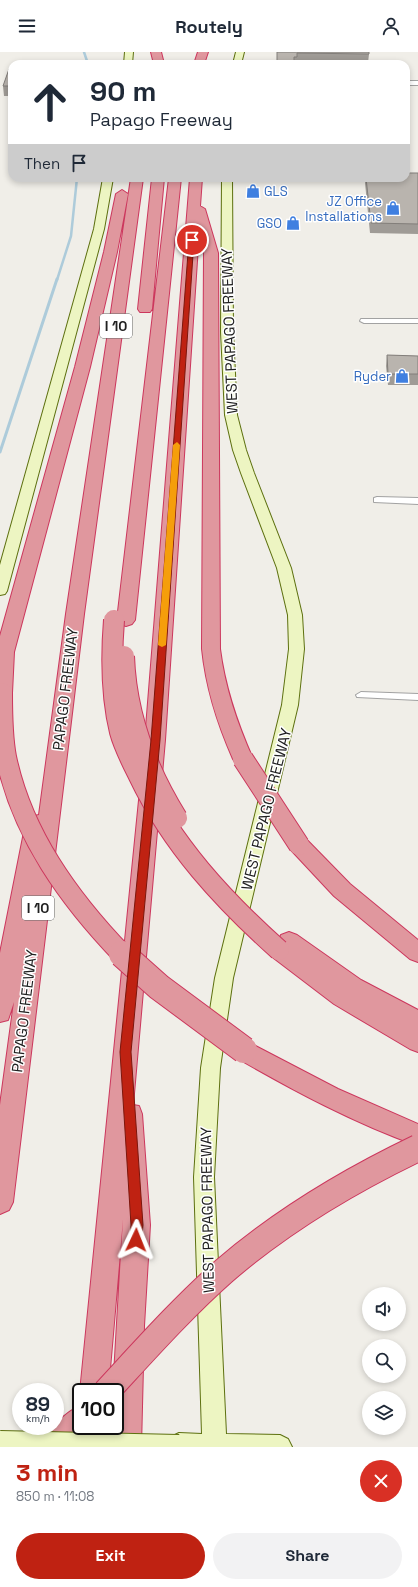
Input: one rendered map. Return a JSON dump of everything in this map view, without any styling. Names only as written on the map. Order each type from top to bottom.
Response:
[{"type":"highway","points":[[124,182],[110,255],[5,652],[2,722],[6,756],[16,795],[32,835],[74,899],[104,936],[147,977],[244,1050],[310,1087],[418,1135]]},
{"type":"highway","name":"PAPAGO FREEWAY","points":[[0,1202],[75,614],[136,182]]},
{"type":"highway","points":[[120,620],[158,182]]},
{"type":"highway","points":[[175,182],[120,620],[112,650],[115,703],[121,733],[143,787],[159,816],[219,894],[284,946],[342,997],[418,1042]]},
{"type":"highway","points":[[196,186],[211,253],[211,649],[213,671],[226,723],[243,759],[259,786],[299,845],[342,890],[418,953]]},
{"type":"highway","points":[[95,1383],[155,740],[196,186]]},
{"type":"highway","points":[[0,1013],[75,614]]},
{"type":"highway","points":[[284,946],[418,1022]]},
{"type":"highway","points":[[126,1052],[137,1225],[130,1326],[126,1447]]},
{"type":"highway","points":[[114,1383],[178,1314],[221,1274],[296,1217],[364,1175],[418,1148]]},
{"type":"highway","points":[[57,1447],[72,1430]]},
{"type":"highway","points":[[89,1447],[90,1435]]},
{"type":"main road","points":[[0,591],[99,229],[107,182]]},
{"type":"main road","name":"WEST PAPAGO FREEWAY","points":[[214,1446],[215,1418],[204,1182],[205,1138],[212,1065],[220,999],[290,705],[296,667],[297,639],[295,614],[290,587],[244,466],[232,424],[228,354],[227,182]]},
{"type":"main road","points":[[0,1441],[280,1447]]},
{"type":"street","points":[[364,321],[418,321]]},
{"type":"street","points":[[378,500],[418,501]]},
{"type":"street","points":[[361,696],[418,697]]},
{"type":"building","points":[[277,52],[369,52],[369,54],[297,53],[297,57],[294,57],[294,60],[277,60]]},
{"type":"building","points":[[8,72],[8,86],[3,86]]},
{"type":"building","name":"JZ Office Installations","points":[[410,173],[418,173],[418,224],[371,223],[366,182],[410,182]]},
{"type":"building","points":[[387,355],[418,356],[418,374],[388,374]]},
{"type":"waterway","points":[[84,52],[87,60]]},
{"type":"waterway","points":[[57,280],[71,236],[77,182]]},
{"type":"waterway","points":[[0,452],[57,279]]},
{"type":"slow traffic","points":[[162,645],[177,445]]},
{"type":"place","name":"GLS","points":[[253,191]]},
{"type":"place","name":"JZ Office Installations","points":[[393,208]]},
{"type":"place","name":"GSO","points":[[293,223]]},
{"type":"place","name":"Ryder","points":[[402,376]]},
{"type":"route","points":[[136,1240],[137,1225],[126,1052],[155,740],[192,240]]}]
